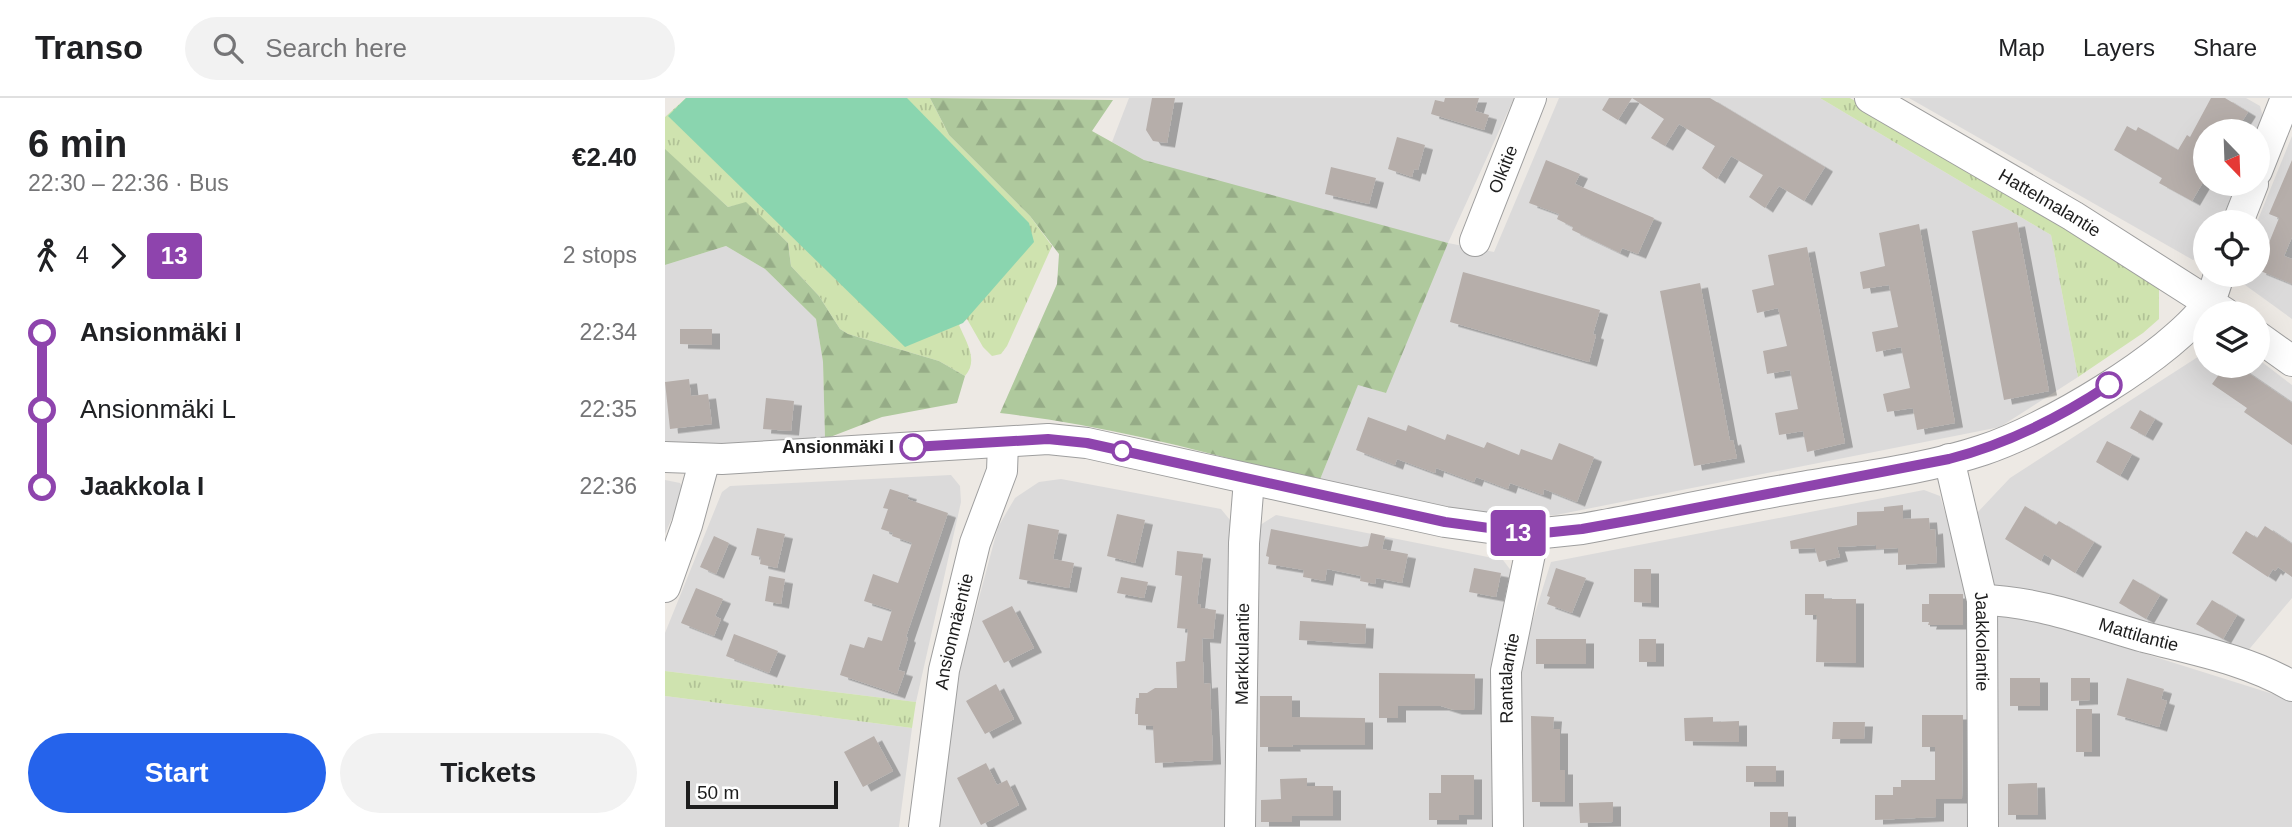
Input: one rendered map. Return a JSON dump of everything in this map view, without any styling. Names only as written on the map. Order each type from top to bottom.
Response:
[{"type":"street","name":"Olkitie","points":[[1475,241],[1531,98]]},
{"type":"street","name":"Hattelmalantie","points":[[1870,98],[2218,297]]},
{"type":"street","points":[[2270,137],[2285,98]]},
{"type":"street","points":[[665,457],[705,459],[1048,439],[1087,443],[1445,522],[1534,534],[1638,519],[1949,459],[1983,450],[2018,436],[2081,403],[2152,356],[2185,330],[2218,297]]},
{"type":"street","points":[[2270,345],[2292,361]]},
{"type":"street","name":"Ansionmäentie","points":[[924,827],[944,670],[975,543],[1002,471],[1003,443]]},
{"type":"street","points":[[665,587],[687,525],[705,459]]},
{"type":"street","name":"Jaakkolantie","points":[[1949,459],[1982,600],[1983,827]]},
{"type":"street","name":"Markkulantie","points":[[1240,827],[1244,542],[1249,480]]},
{"type":"street","name":"Rantalantie","points":[[1508,827],[1506,671],[1534,534]]},
{"type":"street","name":"Mattilantie","points":[[1982,600],[2000,601],[2070,616],[2250,666],[2292,686]]},
{"type":"shaded area","points":[[1129,98],[1514,98],[1448,243],[1494,252],[1559,98],[1820,98],[2051,235],[2078,377],[2000,427],[1556,515],[1507,518],[1319,482],[1358,384],[1386,393],[1144,160],[1112,142]]},
{"type":"shaded area","points":[[1909,98],[2246,98],[2260,106],[2264,119],[2193,119],[2193,196],[2232,196],[2226,210],[2193,210],[2193,260]]},
{"type":"shaded area","points":[[2292,136],[2292,319],[2248,287],[2270,287],[2270,210],[2262,210],[2270,196]]},
{"type":"shaded area","points":[[726,246],[765,269],[816,319],[823,362],[825,439],[698,445],[665,441],[665,265]]},
{"type":"shaded area","points":[[2193,360],[2193,378],[2270,378],[2270,368],[2292,385],[2292,598],[2246,653],[1994,586],[1984,567],[1977,513],[2010,478]]},
{"type":"shaded area","points":[[951,475],[960,486],[961,502],[916,702],[665,671],[665,633],[722,492],[730,486]]},
{"type":"shaded area","points":[[1061,479],[1221,509],[1230,520],[1229,827],[938,827],[956,684],[998,527],[1015,498],[1039,482]]},
{"type":"shaded area","points":[[665,480],[680,483],[684,490],[665,534]]},
{"type":"shaded area","points":[[1924,490],[1940,496],[1975,613],[1970,827],[1522,827],[1518,667],[1551,562]]},
{"type":"shaded area","points":[[1276,515],[1503,560],[1515,576],[1498,827],[1253,827],[1257,527]]},
{"type":"shaded area","points":[[1993,616],[2025,616],[2292,700],[2292,827],[1996,827]]},
{"type":"shaded area","points":[[665,696],[912,728],[899,827],[665,827]]},
{"type":"green space","points":[[686,98],[930,98],[949,135],[1030,216],[1052,246],[1001,354],[992,356],[983,347],[967,319],[959,325],[971,357],[971,364],[965,376],[939,361],[848,334],[840,329],[819,296],[791,266],[788,243],[746,203],[728,207],[665,150],[665,117]]},
{"type":"green space","points":[[686,98],[907,98],[1029,223],[1034,242],[963,323],[905,347],[668,116]]},
{"type":"green space","points":[[930,98],[1113,100],[1092,131],[1144,160],[1448,243],[1386,393],[1358,385],[1319,482],[1121,433],[1000,413],[1057,284],[1059,254],[1030,216],[949,135]]},
{"type":"green space","points":[[1820,98],[1850,98],[1999,183],[2159,287],[2159,319],[2078,377],[2051,235]]},
{"type":"green space","points":[[665,149],[728,207],[746,202],[788,243],[791,266],[819,296],[840,329],[848,334],[939,361],[965,376],[957,403],[882,417],[825,439],[823,362],[816,319],[765,269],[726,246],[665,265]]},
{"type":"green space","points":[[665,671],[916,702],[912,728],[665,696]]},
{"type":"building","points":[[1152,98],[1175,98],[1167,143],[1153,141],[1146,130]]},
{"type":"building","points":[[1445,98],[1479,98],[1475,111],[1489,115],[1484,130],[1431,114],[1435,100],[1444,102]]},
{"type":"building","points":[[1609,98],[1632,98],[1618,120],[1602,110]]},
{"type":"building","points":[[1632,98],[1710,98],[1825,167],[1804,201],[1779,186],[1765,208],[1749,197],[1763,175],[1731,156],[1717,179],[1702,168],[1715,146],[1679,124],[1665,146],[1651,138],[1664,119]]},
{"type":"building","points":[[2211,98],[2225,98],[2248,112],[2244,119],[2200,119]]},
{"type":"building","points":[[2127,126],[2136,131],[2138,127],[2178,150],[2187,135],[2190,137],[2193,131],[2195,196],[2192,201],[2159,183],[2162,178],[2114,150]]},
{"type":"building","points":[[1397,137],[1425,145],[1418,170],[1414,169],[1412,177],[1388,169]]},
{"type":"building","points":[[1546,160],[1580,174],[1575,184],[1654,218],[1638,254],[1622,248],[1620,253],[1572,230],[1573,227],[1557,219],[1559,214],[1529,203]]},
{"type":"building","points":[[2292,160],[2292,237],[2284,256],[2292,259],[2292,284],[2270,275],[2270,240],[2279,218],[2270,214]]},
{"type":"building","points":[[1331,167],[1376,178],[1369,204],[1325,194]]},
{"type":"building","points":[[2017,222],[2049,391],[2004,400],[1972,231]]},
{"type":"building","points":[[1919,224],[1955,423],[1917,430],[1913,408],[1887,412],[1883,394],[1910,388],[1901,347],[1876,352],[1872,332],[1898,327],[1889,285],[1863,289],[1860,272],[1885,266],[1879,233]]},
{"type":"building","points":[[1807,247],[1845,443],[1807,452],[1803,431],[1779,435],[1775,413],[1798,409],[1790,370],[1767,374],[1763,351],[1787,346],[1778,308],[1757,313],[1752,290],[1774,285],[1768,255]]},
{"type":"building","points":[[1463,272],[1600,310],[1589,362],[1450,322]]},
{"type":"building","points":[[1700,283],[1730,441],[1733,440],[1737,458],[1694,466],[1660,291]]},
{"type":"building","points":[[680,329],[712,329],[712,345],[680,344]]},
{"type":"building","points":[[2216,378],[2256,378],[2292,403],[2292,445],[2244,412],[2247,408],[2212,384]]},
{"type":"building","points":[[689,379],[691,396],[708,394],[712,424],[670,429],[665,382]]},
{"type":"building","points":[[766,398],[794,401],[791,431],[763,429]]},
{"type":"building","points":[[2140,410],[2155,419],[2145,436],[2130,428]]},
{"type":"building","points":[[1368,417],[1406,431],[1408,425],[1445,440],[1447,434],[1484,448],[1487,442],[1519,455],[1521,449],[1552,460],[1559,443],[1594,457],[1577,502],[1544,489],[1543,495],[1510,483],[1508,489],[1476,477],[1474,482],[1436,468],[1435,473],[1397,459],[1395,465],[1356,450]]},
{"type":"building","points":[[2107,441],[2132,454],[2120,476],[2096,462]]},
{"type":"building","points":[[890,489],[909,495],[907,499],[948,513],[906,637],[908,638],[898,670],[905,672],[897,694],[840,675],[850,644],[864,648],[868,637],[882,641],[892,610],[864,601],[873,574],[898,583],[912,543],[881,529],[888,509],[883,508]]},
{"type":"building","points":[[1903,505],[1903,519],[1929,518],[1930,530],[1935,529],[1937,563],[1898,565],[1898,548],[1876,549],[1876,545],[1837,547],[1840,557],[1819,562],[1815,548],[1791,549],[1790,541],[1857,525],[1857,512],[1884,511],[1884,507]]},
{"type":"building","points":[[2025,506],[2056,525],[2059,521],[2094,542],[2075,573],[2044,554],[2041,561],[2005,539]]},
{"type":"building","points":[[1117,514],[1145,520],[1135,563],[1107,556]]},
{"type":"building","points":[[1028,524],[1059,530],[1053,559],[1074,563],[1069,588],[1019,579]]},
{"type":"building","points":[[2265,526],[2292,544],[2292,577],[2278,567],[2275,571],[2273,569],[2268,577],[2232,553],[2246,531],[2257,538]]},
{"type":"building","points":[[757,528],[785,534],[777,568],[760,564],[761,557],[751,555]]},
{"type":"building","points":[[1271,529],[1361,547],[1368,546],[1371,533],[1385,536],[1382,549],[1408,554],[1402,583],[1376,578],[1375,584],[1360,581],[1361,576],[1327,569],[1325,581],[1303,577],[1304,570],[1268,564],[1269,557],[1266,556]]},
{"type":"building","points":[[714,536],[729,543],[716,574],[700,567]]},
{"type":"building","points":[[1177,551],[1203,554],[1197,604],[1200,604],[1201,608],[1216,610],[1213,639],[1202,638],[1204,684],[1210,683],[1213,760],[1155,763],[1153,726],[1138,725],[1138,714],[1135,714],[1136,698],[1139,698],[1139,693],[1147,693],[1155,688],[1177,688],[1176,662],[1185,661],[1188,629],[1177,628],[1182,576],[1175,575]]},
{"type":"building","points":[[1474,568],[1501,573],[1496,597],[1469,592]]},
{"type":"building","points":[[1556,568],[1586,578],[1572,613],[1547,604]]},
{"type":"building","points":[[1634,569],[1651,569],[1651,603],[1634,602]]},
{"type":"building","points":[[769,576],[785,579],[781,604],[765,601]]},
{"type":"building","points":[[1121,577],[1148,582],[1144,598],[1117,593]]},
{"type":"building","points":[[2133,579],[2160,595],[2146,619],[2119,603]]},
{"type":"building","points":[[696,588],[723,599],[715,616],[721,619],[714,636],[681,623]]},
{"type":"building","points":[[1805,594],[1824,594],[1824,599],[1856,599],[1856,663],[1816,662],[1817,615],[1805,615]]},
{"type":"building","points":[[1929,594],[1963,594],[1963,625],[1928,625],[1929,622],[1922,622],[1922,604],[1929,604]]},
{"type":"building","points":[[2212,600],[2237,615],[2223,639],[2196,624]]},
{"type":"building","points":[[1012,606],[1034,648],[1004,663],[982,621]]},
{"type":"building","points":[[1300,621],[1366,624],[1365,644],[1299,640]]},
{"type":"building","points":[[734,634],[778,651],[769,673],[726,656]]},
{"type":"building","points":[[1536,639],[1586,639],[1586,664],[1536,664]]},
{"type":"building","points":[[1639,639],[1656,639],[1656,662],[1639,662]]},
{"type":"building","points":[[1379,673],[1475,674],[1474,710],[1454,710],[1441,706],[1398,706],[1398,718],[1379,718]]},
{"type":"building","points":[[2010,678],[2040,678],[2040,706],[2010,706]]},
{"type":"building","points":[[2071,678],[2090,678],[2090,700],[2071,701]]},
{"type":"building","points":[[2127,678],[2164,689],[2161,699],[2167,701],[2159,727],[2117,715]]},
{"type":"building","points":[[996,684],[1014,719],[985,734],[966,701]]},
{"type":"building","points":[[1260,696],[1292,696],[1292,717],[1365,718],[1365,745],[1260,747]]},
{"type":"building","points":[[2076,709],[2092,709],[2092,752],[2076,752]]},
{"type":"building","points":[[1922,715],[1963,715],[1962,799],[1936,799],[1936,817],[1875,820],[1875,795],[1893,795],[1893,787],[1901,787],[1901,780],[1935,780],[1935,747],[1922,747]]},
{"type":"building","points":[[1531,716],[1554,717],[1553,729],[1560,729],[1560,770],[1565,770],[1565,802],[1532,802]]},
{"type":"building","points":[[1713,717],[1713,722],[1739,721],[1739,742],[1685,741],[1684,718]]},
{"type":"building","points":[[1833,722],[1865,722],[1864,739],[1832,739]]},
{"type":"building","points":[[874,736],[893,771],[863,787],[844,752]]},
{"type":"building","points":[[986,763],[997,785],[1007,780],[1019,805],[981,825],[957,778]]},
{"type":"building","points":[[1746,766],[1776,766],[1776,782],[1746,782]]},
{"type":"building","points":[[1441,775],[1474,775],[1474,815],[1459,815],[1459,820],[1429,820],[1429,793],[1441,793]]},
{"type":"building","points":[[1307,778],[1307,786],[1333,786],[1333,816],[1292,816],[1292,822],[1261,822],[1261,800],[1281,799],[1280,779]]},
{"type":"building","points":[[2037,783],[2038,815],[2008,815],[2008,784]]},
{"type":"building","points":[[1613,802],[1613,822],[1580,823],[1579,803]]},
{"type":"building","points":[[1770,812],[1788,812],[1788,827],[1770,827]]},
{"type":"bus line","name":"13","points":[[913,447],[1048,439],[1087,443],[1445,522],[1534,534],[1638,519],[1949,459],[1983,450],[2018,436],[2109,385]]},
{"type":"place","name":"Ansionmäki I","points":[[913,447]]}]
